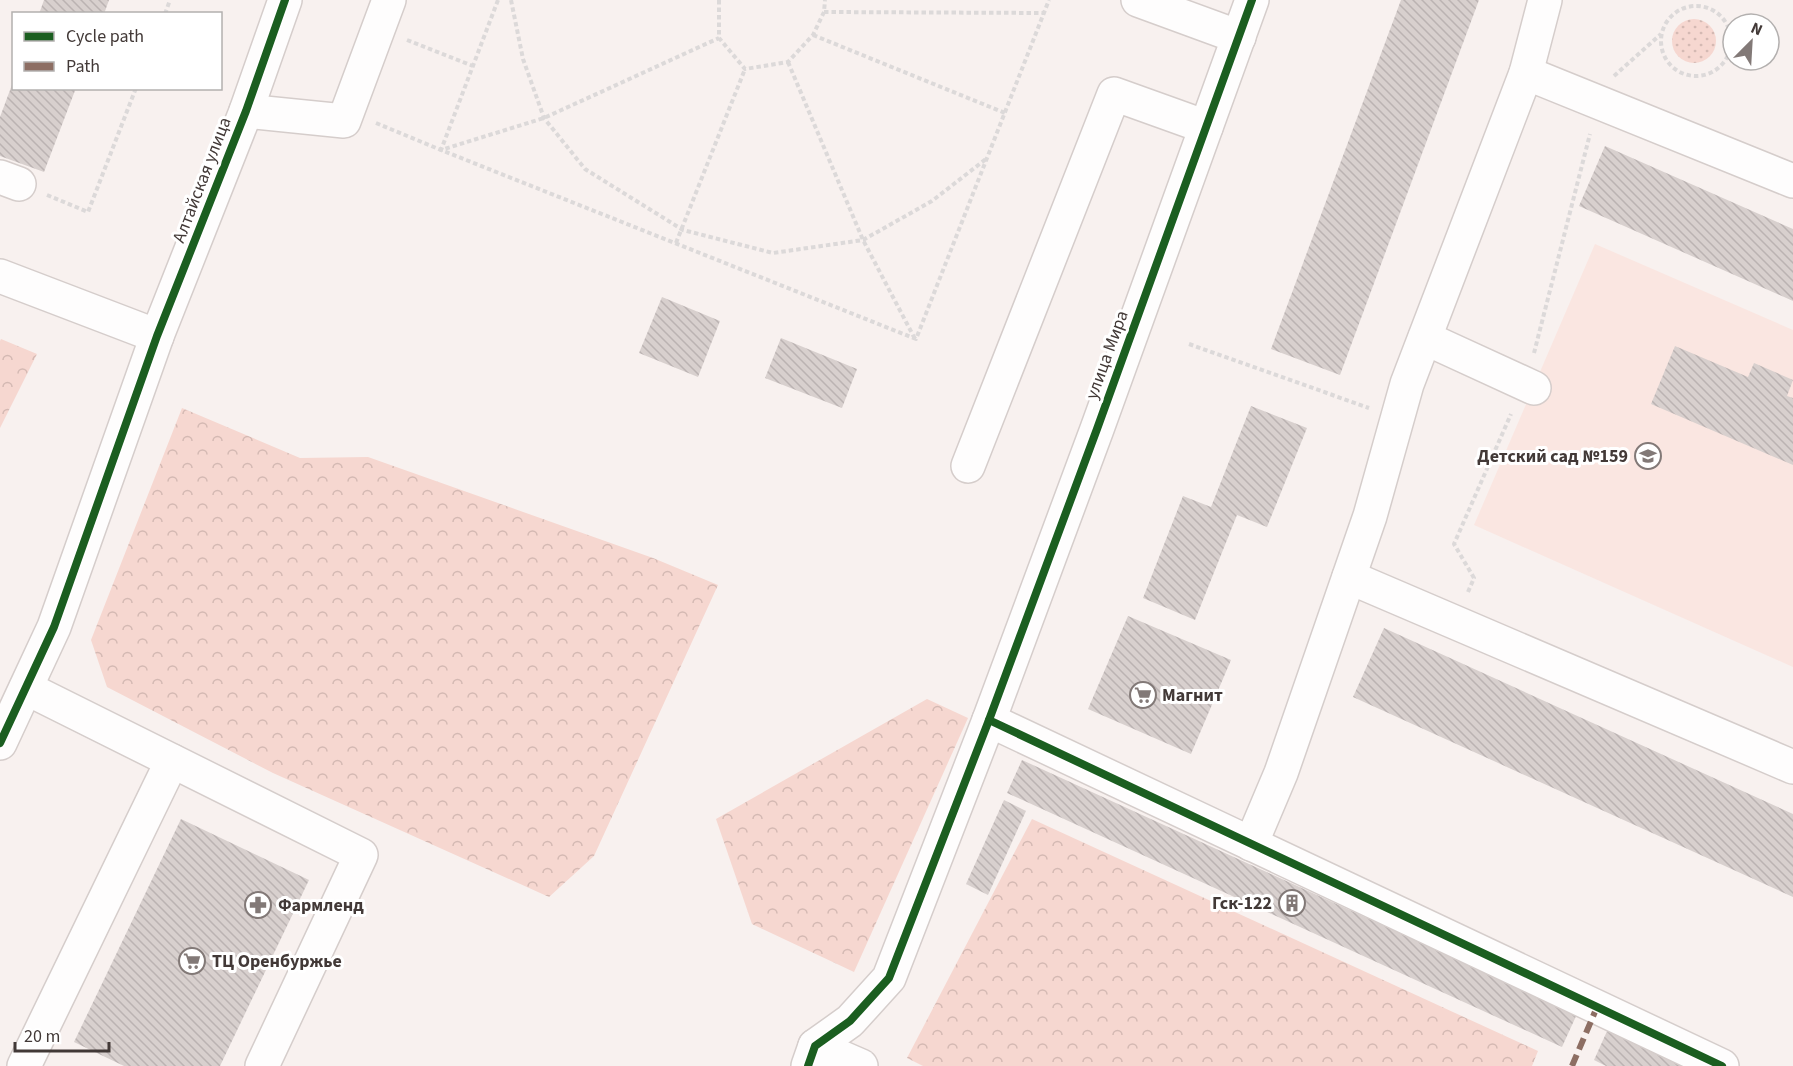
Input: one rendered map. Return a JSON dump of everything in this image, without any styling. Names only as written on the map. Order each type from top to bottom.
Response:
[{"type":"street","name":"Алтайская улица","points":[[3,730],[26,688],[54,627],[157,336],[246,111],[285,0]]},
{"type":"street","name":"улица Мира","points":[[812,1056],[850,1021],[889,978],[989,720],[1252,0]]},
{"type":"street","points":[[1251,843],[1281,773],[1370,516],[1407,384],[1526,73],[1545,0]]},
{"type":"street","points":[[1148,2],[1239,37]]},
{"type":"street","points":[[246,111],[344,121],[384,14]]},
{"type":"street","points":[[1526,73],[1793,181]]},
{"type":"street","points":[[968,466],[1114,94],[1206,127]]},
{"type":"street","points":[[0,276],[157,336]]},
{"type":"street","points":[[1425,338],[1529,386]]},
{"type":"street","points":[[1349,577],[1793,767]]},
{"type":"street","points":[[26,688],[361,855],[262,1066]]},
{"type":"street","points":[[989,720],[1722,1066]]},
{"type":"street","points":[[24,1066],[172,761]]},
{"type":"street","points":[[812,1056],[861,1066]]},
{"type":"street","points":[[0,1058],[17,1066]]},
{"type":"path","points":[[441,150],[498,0]]},
{"type":"path","points":[[511,0],[523,59],[544,118],[585,169],[683,230],[773,254],[863,240],[932,201],[987,158]]},
{"type":"path","points":[[718,0],[719,38],[745,69]]},
{"type":"path","points":[[745,69],[788,62],[813,35],[824,12],[825,0]]},
{"type":"path","points":[[916,339],[1049,0]]},
{"type":"path","points":[[1708,7],[1710,0]]},
{"type":"path","points":[[1455,622],[1474,578],[1454,544],[1529,386],[1534,354],[1598,102],[1606,84],[1660,34],[1670,16],[1687,6],[1708,7],[1724,19],[1732,38],[1728,58],[1714,72],[1694,77],[1675,70],[1662,54],[1660,34]]},
{"type":"path","points":[[824,12],[1044,13]]},
{"type":"path","points":[[384,14],[473,66]]},
{"type":"path","points":[[813,35],[1005,113]]},
{"type":"path","points":[[441,150],[544,118],[719,38]]},
{"type":"path","points":[[788,62],[863,240],[916,339]]},
{"type":"path","points":[[676,243],[745,69]]},
{"type":"path","points":[[9,180],[88,212],[135,90]]},
{"type":"path","points":[[348,111],[916,339]]},
{"type":"path","points":[[1189,344],[1398,418]]},
{"type":"shaded area","name":"Детский сад №159","points":[[1595,244],[1793,330],[1793,667],[1474,525]]},
{"type":"green space","points":[[1694,19],[1710,25],[1716,41],[1710,57],[1694,63],[1678,57],[1672,41],[1678,25]]},
{"type":"green space","points":[[1,339],[37,354],[0,428],[0,341]]},
{"type":"green space","points":[[182,408],[300,458],[368,457],[653,558],[718,585],[594,856],[549,897],[273,773],[107,687],[91,640]]},
{"type":"green space","points":[[927,699],[968,718],[854,972],[752,924],[716,819]]},
{"type":"green space","points":[[1032,819],[1538,1051],[1532,1066],[923,1066],[907,1058]]},
{"type":"building","points":[[44,0],[109,0],[105,12],[40,12]]},
{"type":"building","points":[[1401,0],[1479,0],[1340,375],[1271,349]]},
{"type":"building","points":[[12,85],[12,90],[75,90],[44,172],[0,156],[0,117]]},
{"type":"building","points":[[1605,146],[1793,229],[1793,301],[1579,206]]},
{"type":"building","points":[[662,297],[720,321],[698,377],[639,353]]},
{"type":"building","points":[[781,338],[857,369],[842,408],[765,378]]},
{"type":"building","points":[[1675,346],[1748,377],[1754,363],[1793,380],[1787,396],[1793,398],[1793,465],[1651,404]]},
{"type":"building","points":[[1251,406],[1307,428],[1267,527],[1237,515],[1195,620],[1143,598],[1183,496],[1211,507]]},
{"type":"building","points":[[1128,616],[1231,660],[1191,754],[1088,709]]},
{"type":"building","points":[[1384,628],[1793,814],[1793,897],[1353,697]]},
{"type":"building","name":"Гск-122","points":[[1022,760],[1577,1014],[1562,1047],[1007,793]]},
{"type":"building","points":[[1004,800],[1026,811],[988,895],[966,884]]},
{"type":"building","name":"ТЦ Оренбуржье","points":[[181,819],[309,880],[220,1066],[124,1066],[74,1042]]},
{"type":"building","points":[[1608,1029],[1688,1066],[1606,1066],[1594,1060]]},
{"type":"marked path","points":[[1572,1066],[1597,1007]]},
{"type":"cycle path","points":[[0,743],[54,627],[157,336],[246,111],[285,0]]},
{"type":"cycle path","points":[[808,1066],[815,1046],[850,1021],[889,978],[989,720],[1252,0]]},
{"type":"cycle path","points":[[989,720],[1722,1066]]},
{"type":"place","name":"Детский сад №159","points":[[1648,456]]},
{"type":"place","name":"Магнит","points":[[1143,695]]},
{"type":"place","name":"Гск-122","points":[[1292,903]]},
{"type":"place","name":"Фармленд","points":[[258,905]]},
{"type":"place","name":"ТЦ Оренбуржье","points":[[192,961]]}]
